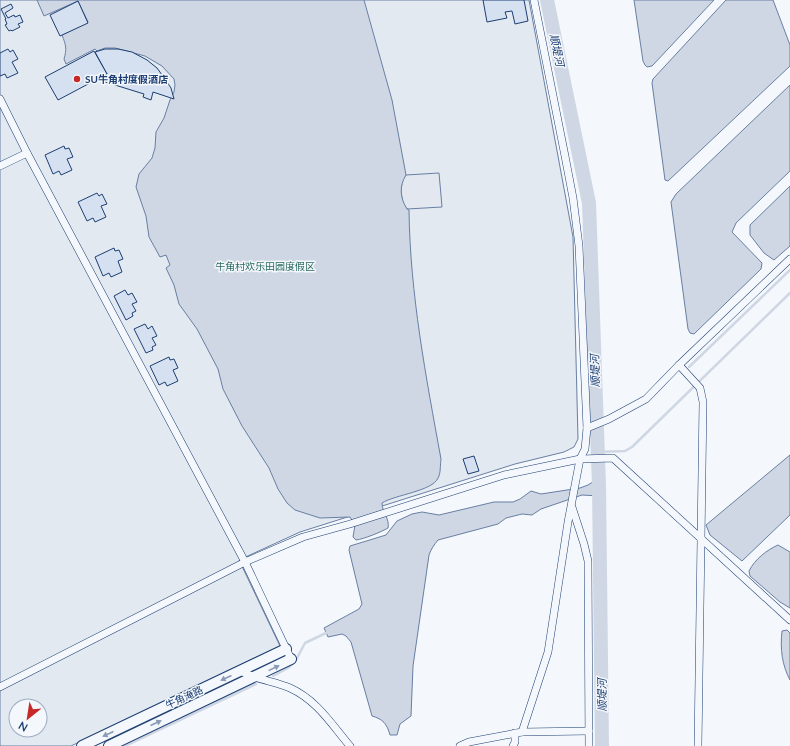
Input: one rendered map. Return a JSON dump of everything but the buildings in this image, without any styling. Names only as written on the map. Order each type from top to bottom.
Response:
[{"type":"street","points":[[513,746],[548,652],[572,504],[584,459],[588,428],[577,232],[566,156],[534,0]]},
{"type":"street","points":[[0,99],[27,153],[245,562],[291,659]]},
{"type":"street","points":[[0,166],[27,153]]},
{"type":"street","points":[[588,428],[609,419],[646,399],[679,365],[790,259]]},
{"type":"street","points":[[679,365],[697,385],[701,392],[703,402],[698,746]]},
{"type":"street","points":[[0,687],[245,562],[303,537],[350,524],[504,475],[584,459],[612,458],[790,620]]},
{"type":"street","points":[[572,504],[588,561],[589,746]]},
{"type":"street","name":"牛角淹路","points":[[82,746],[286,649]]},
{"type":"street","name":"牛角淹路","points":[[108,746],[291,659]]},
{"type":"street","points":[[240,671],[254,677],[284,685],[296,691],[319,708],[339,730],[350,746]]},
{"type":"street","points":[[461,746],[469,742],[518,732],[589,731]]},
{"type":"green space","name":"牛角村欢乐田园度假区","points":[[0,0],[529,0],[573,237],[578,439],[574,447],[564,452],[515,464],[300,532],[239,560],[280,646],[71,746],[0,746]]},
{"type":"shaded area","points":[[37,0],[364,0],[392,100],[406,175],[402,183],[401,192],[405,205],[409,210],[412,273],[420,335],[441,459],[440,474],[435,482],[421,490],[382,503],[388,522],[388,528],[356,540],[353,537],[355,525],[350,517],[320,518],[295,510],[287,503],[278,489],[269,468],[242,426],[223,389],[218,369],[197,329],[179,304],[174,285],[166,268],[170,265],[166,255],[160,257],[149,237],[146,216],[136,187],[139,174],[152,158],[155,148],[156,132],[164,118],[174,92],[174,79],[162,66],[145,56],[115,48],[105,48],[97,51],[95,49],[66,64],[64,59],[66,47],[62,35],[88,22],[78,1],[44,16]]},
{"type":"shaded area","points":[[634,0],[714,0],[652,66],[647,67],[643,61]]},
{"type":"shaded area","points":[[726,0],[773,0],[790,45],[790,66],[668,181],[665,180],[652,83],[653,79]]},
{"type":"shaded area","points":[[790,85],[790,171],[736,223],[732,232],[762,263],[761,269],[694,334],[690,333],[688,329],[671,202],[676,194]]},
{"type":"shaded area","points":[[439,173],[442,207],[407,209],[403,203],[401,192],[402,180],[406,175]]},
{"type":"shaded area","points":[[790,186],[790,246],[774,260],[764,253],[750,235],[750,225]]},
{"type":"shaded area","points":[[790,455],[790,515],[742,561],[710,535],[706,525]]},
{"type":"shaded area","points":[[599,478],[599,496],[582,495],[541,509],[532,515],[522,514],[506,518],[498,524],[438,540],[429,555],[413,666],[411,716],[400,724],[397,735],[390,735],[384,722],[372,716],[351,642],[342,634],[328,637],[324,628],[359,609],[362,604],[349,550],[350,546],[386,535],[397,521],[412,514],[422,512],[439,515],[494,502],[513,502],[531,491],[541,494],[580,488]]},
{"type":"shaded area","points":[[778,545],[790,552],[790,608],[780,602],[750,576],[749,571],[762,555]]},
{"type":"shaded area","points":[[787,630],[790,633],[790,680],[783,663],[781,644],[782,631]]},
{"type":"waterway","name":"顺堤河","points":[[547,0],[589,203],[599,486],[602,746]]},
{"type":"waterway","points":[[689,367],[790,270]]},
{"type":"waterway","points":[[598,452],[625,451],[632,447],[790,293]]},
{"type":"waterway","points":[[273,676],[288,668],[296,660],[305,643],[326,633]]},
{"type":"waterway","points":[[125,746],[256,684]]},
{"type":"place","name":"SU牛角村度假酒店","points":[[77,79]]}]
